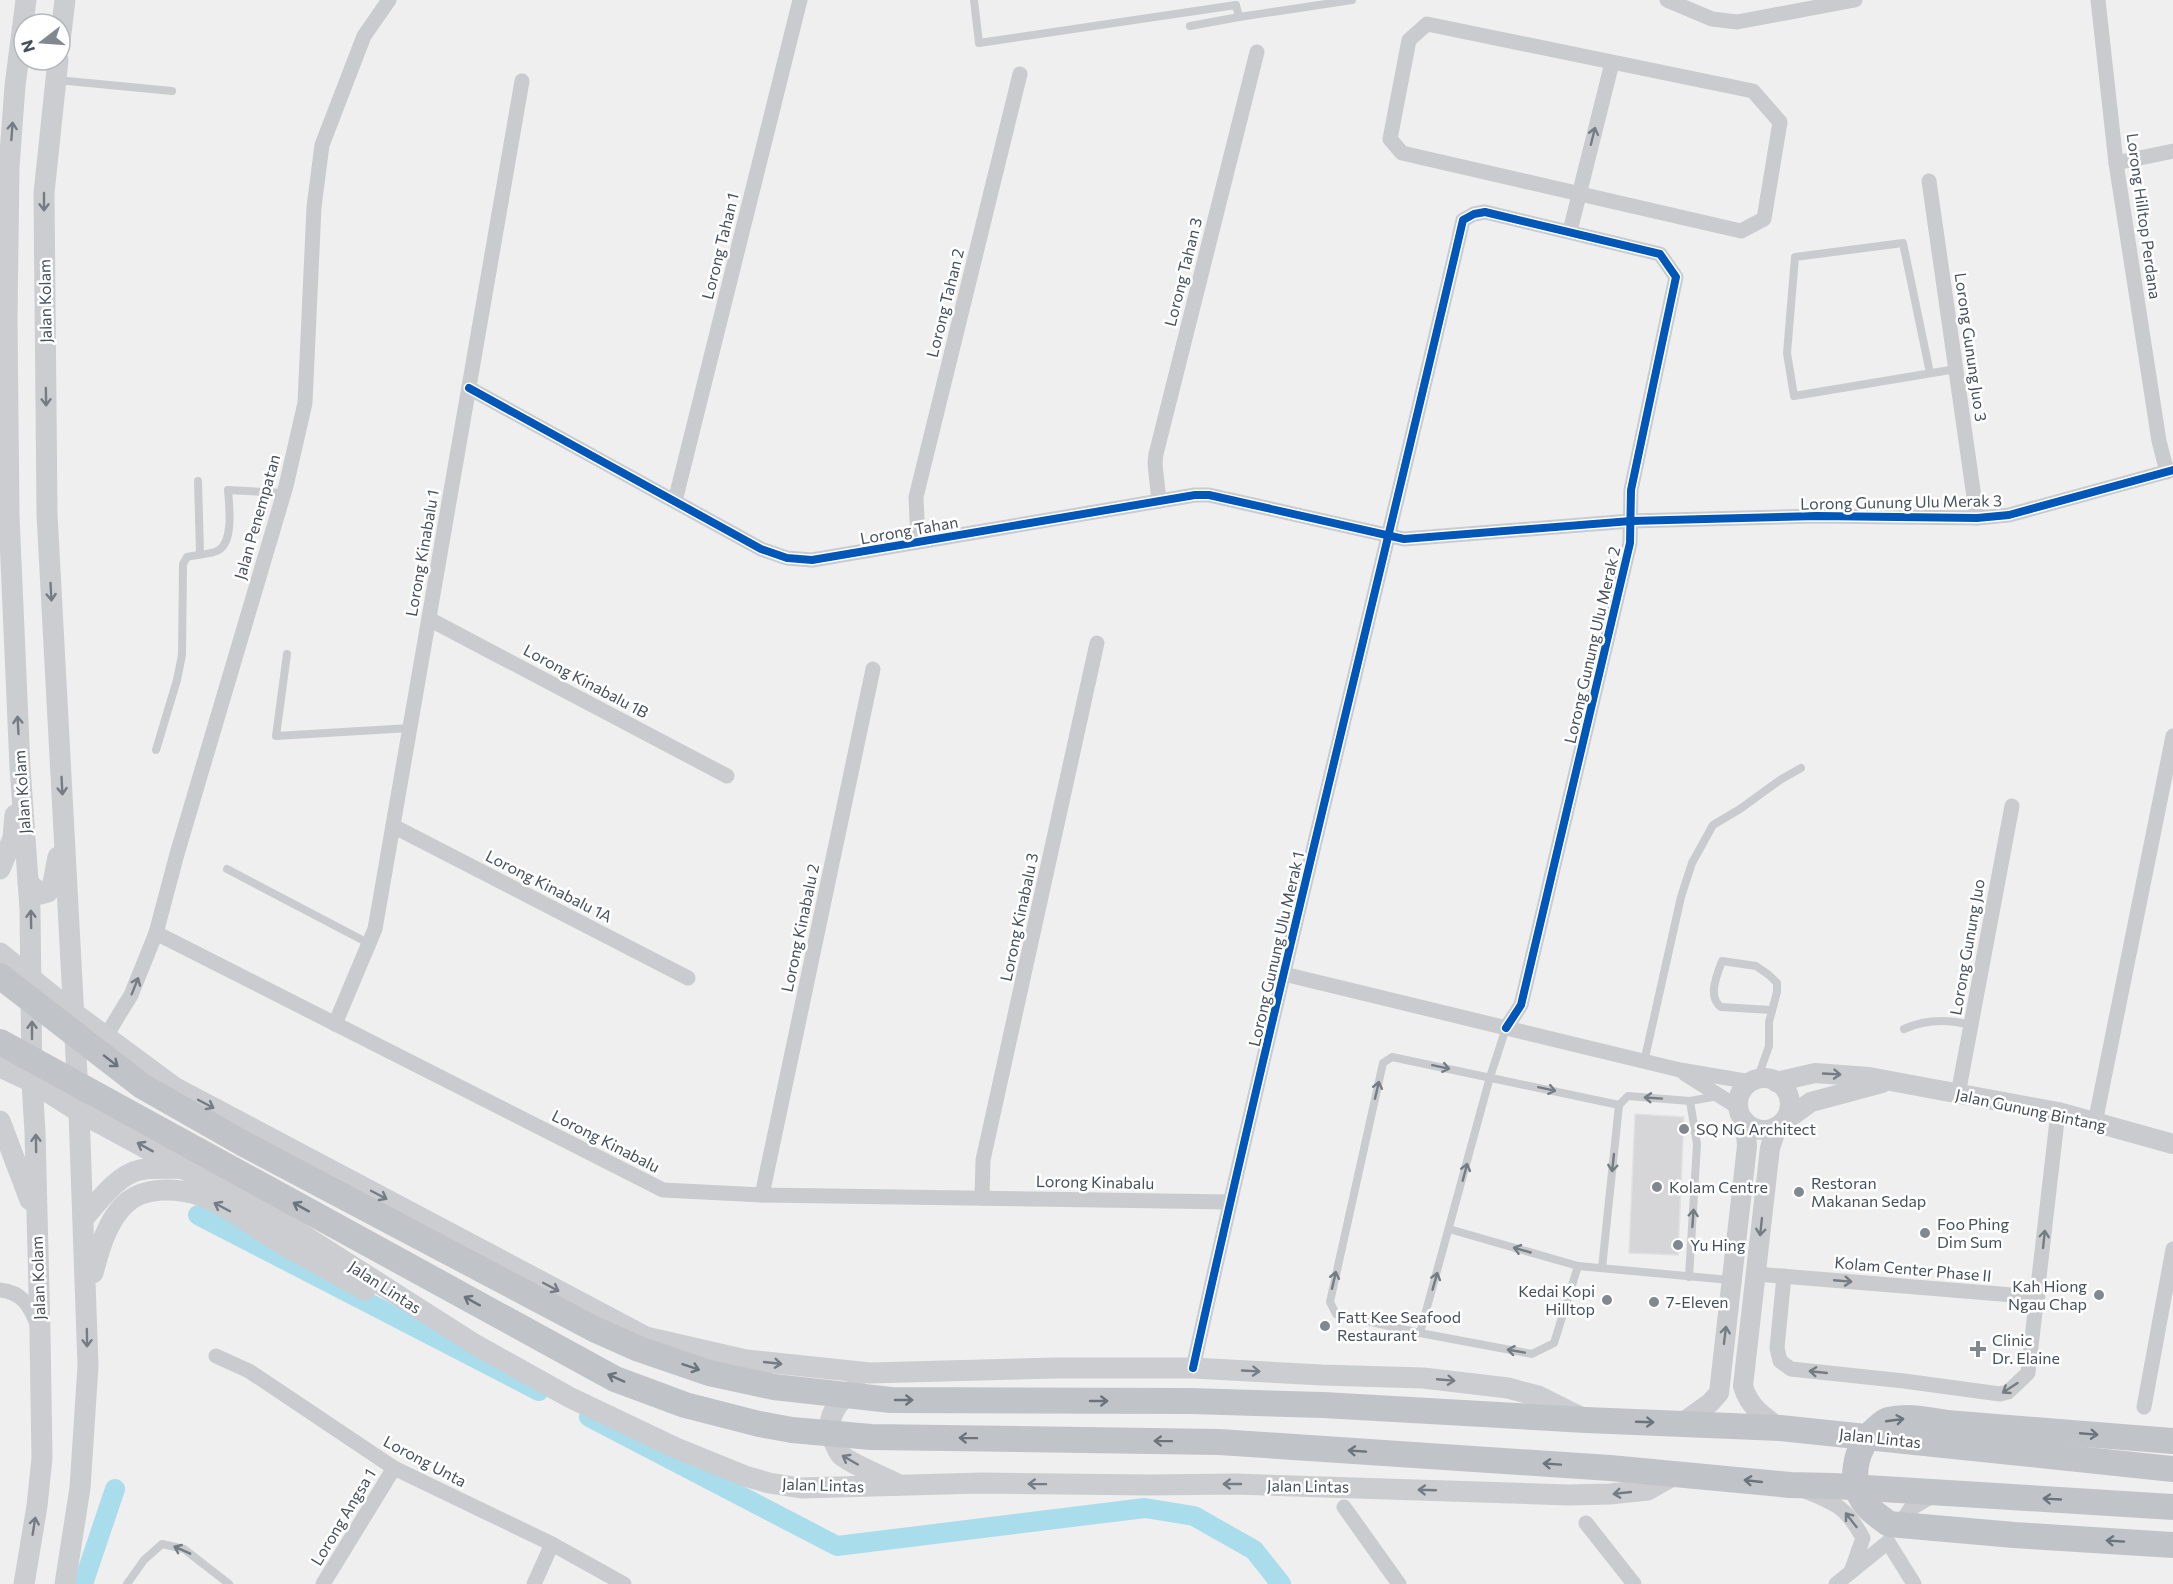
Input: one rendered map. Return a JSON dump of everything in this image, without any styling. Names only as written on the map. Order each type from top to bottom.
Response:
[{"type":"highway","name":"Jalan Lintas","points":[[0,976],[142,1086],[244,1144],[594,1329],[639,1349],[709,1373],[774,1388],[891,1400],[1191,1401],[1323,1405],[1780,1428],[2173,1469]]},
{"type":"highway","name":"Jalan Lintas","points":[[0,1042],[578,1360],[615,1378],[685,1405],[792,1430],[871,1437],[1219,1442],[1610,1468],[1790,1485],[1834,1485],[2173,1507]]},
{"type":"highway","points":[[2173,1441],[1947,1423],[1912,1418],[1886,1421],[1870,1433],[1862,1446],[1856,1462],[1854,1478],[1862,1500],[1875,1514],[1889,1524],[2173,1545]]},
{"type":"main road","name":"Jalan Kolam","points":[[24,1584],[37,1506],[42,1458],[32,1082],[32,978],[9,516],[5,163],[11,90],[26,0]]},
{"type":"main road","name":"Jalan Kolam","points":[[56,72],[44,194],[47,502],[80,1112],[88,1366],[80,1488],[65,1584]]},
{"type":"main road","points":[[0,868],[13,838],[20,767]]},
{"type":"main road","points":[[28,883],[41,894],[48,892],[53,883],[64,824]]},
{"type":"main road","name":"Jalan Lintas","points":[[0,953],[74,1013],[174,1086],[646,1337],[746,1360],[870,1373],[923,1370],[1193,1368],[1405,1377],[1480,1384],[1538,1396],[1586,1420]]},
{"type":"main road","name":"Jalan Lintas","points":[[0,1067],[32,1082],[80,1112],[289,1226],[476,1345],[569,1397],[638,1431],[745,1476],[769,1483],[801,1488],[982,1483],[1235,1484],[1568,1495],[1648,1490],[1676,1474]]},
{"type":"main road","points":[[0,1121],[36,1217]]},
{"type":"main road","points":[[84,1218],[107,1191],[132,1173],[140,1170],[183,1168]]},
{"type":"main road","points":[[86,1298],[99,1250],[114,1219],[126,1203],[141,1195],[168,1189],[199,1195],[395,1307],[476,1345]]},
{"type":"main road","points":[[903,1486],[840,1454],[831,1435],[830,1422],[833,1411],[844,1396],[859,1387],[923,1370]]},
{"type":"street","name":"Jalan Penempatan","points":[[106,1036],[131,995],[156,933],[177,854],[284,493],[305,403],[314,207],[322,146],[364,36],[389,0]]},
{"type":"street","name":"Lorong Tahan 1","points":[[675,501],[800,0]]},
{"type":"street","points":[[1667,0],[1712,20],[1737,22],[1855,0]]},
{"type":"street","name":"Lorong Hilltop Perdana","points":[[2098,0],[2116,162],[2159,441],[2170,471]]},
{"type":"street","points":[[1427,24],[1612,63],[1753,91],[1780,122],[1764,219],[1741,231],[1402,153],[1390,139],[1409,40],[1427,24]]},
{"type":"street","name":"Lorong Tahan 3","points":[[1159,501],[1156,454],[1257,52]]},
{"type":"street","points":[[1570,231],[1612,63]]},
{"type":"street","name":"Lorong Tahan 2","points":[[918,542],[916,497],[1020,74]]},
{"type":"street","name":"Lorong Kinabalu 1","points":[[335,1024],[375,929],[522,81]]},
{"type":"street","points":[[2116,162],[2173,152]]},
{"type":"street","name":"Lorong Gunung Juo 3","points":[[1929,181],[1977,518]]},
{"type":"street","name":"Lorong Gunung Ulu Merak 2","points":[[1462,220],[1485,212],[1660,254],[1676,277],[1630,490],[1630,543],[1521,1005],[1506,1028]]},
{"type":"street","name":"Lorong Gunung Ulu Merak 1","points":[[1193,1368],[1230,1202],[1389,537],[1462,220]]},
{"type":"street","name":"Lorong Tahan","points":[[469,388],[761,549],[787,558],[812,560],[1195,495],[1209,495],[1389,537]]},
{"type":"street","name":"Lorong Gunung Ulu Merak 3","points":[[1389,537],[1404,539],[1631,521],[1817,516],[1977,518],[2009,515],[2170,471]]},
{"type":"street","name":"Lorong Kinabalu 1B","points":[[429,618],[727,776]]},
{"type":"street","name":"Lorong Kinabalu 3","points":[[982,1198],[983,1160],[1097,643]]},
{"type":"street","name":"Lorong Kinabalu 2","points":[[762,1195],[873,669]]},
{"type":"street","points":[[2095,1123],[2173,736]]},
{"type":"street","name":"Lorong Gunung Juo","points":[[1958,1094],[2012,806]]},
{"type":"street","name":"Lorong Kinabalu 1A","points":[[393,826],[688,978]]},
{"type":"street","name":"Lorong Kinabalu","points":[[156,933],[663,1190],[762,1195],[1230,1202]]},
{"type":"street","points":[[1284,974],[1644,1062],[1782,1086],[1790,1108],[1770,1148],[1743,1386],[1746,1398],[1759,1413],[1780,1428]]},
{"type":"street","points":[[1680,1070],[1718,1096],[1757,1129],[1764,1130],[1780,1124]]},
{"type":"street","name":"Jalan Gunung Bintang","points":[[1761,1081],[1815,1073],[1861,1076],[2058,1112],[2173,1144]]},
{"type":"street","points":[[1682,1423],[1710,1403],[1719,1393],[1747,1146],[1741,1093],[1761,1081]]},
{"type":"street","name":"Jalan Gunung Bintang","points":[[1780,1124],[1811,1102],[1888,1082]]},
{"type":"street","points":[[1784,1276],[1777,1348],[1780,1361],[1791,1369],[2000,1394],[2008,1392],[2028,1373],[2058,1112]]},
{"type":"street","points":[[2144,1407],[2173,1250]]},
{"type":"street","name":"Kolam Center Phase II","points":[[1756,1274],[2038,1297]]},
{"type":"street","points":[[0,1290],[11,1291],[22,1297],[34,1314],[40,1332]]},
{"type":"street","name":"Lorong Unta","points":[[216,1356],[249,1371],[394,1468],[552,1544],[624,1584]]},
{"type":"street","name":"Lorong Angsa 1","points":[[323,1584],[394,1468]]},
{"type":"street","points":[[1790,1485],[1832,1502],[1852,1518],[1863,1538],[1851,1572]]},
{"type":"street","points":[[1836,1584],[1888,1542],[1910,1509],[1939,1492]]},
{"type":"street","points":[[1344,1507],[1399,1584]]},
{"type":"street","points":[[1586,1523],[1635,1584]]},
{"type":"street","points":[[1888,1542],[1914,1584]]},
{"type":"street","points":[[534,1584],[552,1544]]},
{"type":"lane","points":[[974,0],[979,43],[1236,5],[1239,17]]},
{"type":"lane","points":[[1190,26],[1352,0]]},
{"type":"lane","points":[[67,72],[172,91]]},
{"type":"lane","points":[[1930,373],[1903,243],[1795,256],[1786,353],[1794,396],[1956,369]]},
{"type":"lane","points":[[198,481],[200,553]]},
{"type":"lane","points":[[156,750],[182,655],[183,564],[187,557],[218,551],[225,544],[230,523],[228,490],[284,493]]},
{"type":"lane","points":[[287,654],[276,736],[410,728]]},
{"type":"lane","points":[[1644,1062],[1681,897],[1692,863],[1713,825],[1801,768]]},
{"type":"lane","points":[[227,869],[370,944]]},
{"type":"lane","points":[[1761,1081],[1769,1046],[1771,1010],[1777,992],[1777,983],[1755,966],[1722,961],[1715,987],[1716,1004],[1721,1007],[1771,1010]]},
{"type":"lane","points":[[1904,1029],[1930,1021],[1971,1025]]},
{"type":"lane","points":[[1420,1333],[1490,1077],[1506,1028]]},
{"type":"lane","points":[[1578,1266],[1554,1343],[1532,1354],[1420,1333],[1336,1314],[1330,1302],[1383,1063],[1392,1057],[1619,1105]]},
{"type":"lane","points":[[1602,1268],[1619,1105],[1628,1096],[1690,1101],[1718,1096]]},
{"type":"lane","points":[[1689,1277],[1697,1144],[1690,1101]]},
{"type":"lane","points":[[1449,1229],[1578,1266],[1732,1281]]},
{"type":"lane","points":[[127,1584],[144,1560],[162,1544],[184,1549],[229,1584]]},
{"type":"building","name":"Kolam Centre","points":[[1635,1114],[1684,1117],[1678,1255],[1629,1253]]},
{"type":"waterway","points":[[198,1215],[539,1391]]},
{"type":"waterway","points":[[589,1417],[837,1546],[1145,1508],[1194,1516],[1254,1550],[1281,1584]]},
{"type":"waterway","points":[[83,1584],[115,1489]]},
{"type":"cycle path","points":[[1193,1368],[1463,220],[1474,214],[1485,212],[1660,254],[1676,277],[1631,490],[1630,543],[1521,1005],[1506,1028]]},
{"type":"cycle path","points":[[469,388],[761,549],[787,558],[812,560],[1195,495],[1209,495],[1404,539],[1631,521],[1817,516],[1977,518],[2009,515],[2173,470]]},
{"type":"place","name":"SQ NG Architect","points":[[1684,1129]]},
{"type":"place","name":"Kolam Centre","points":[[1657,1187]]},
{"type":"place","name":"Restoran Makanan Sedap","points":[[1799,1192]]},
{"type":"place","name":"Foo Phing Dim Sum","points":[[1925,1233]]},
{"type":"place","name":"Yu Hing","points":[[1678,1245]]},
{"type":"place","name":"Kah Hiong Ngau Chap","points":[[2099,1295]]},
{"type":"place","name":"Kedai Kopi Hilltop","points":[[1607,1300]]},
{"type":"place","name":"7-Eleven","points":[[1654,1302]]},
{"type":"place","name":"Fatt Kee Seafood Restaurant","points":[[1325,1326]]},
{"type":"place","name":"Clinic Dr. Elaine","points":[[1978,1349]]}]
